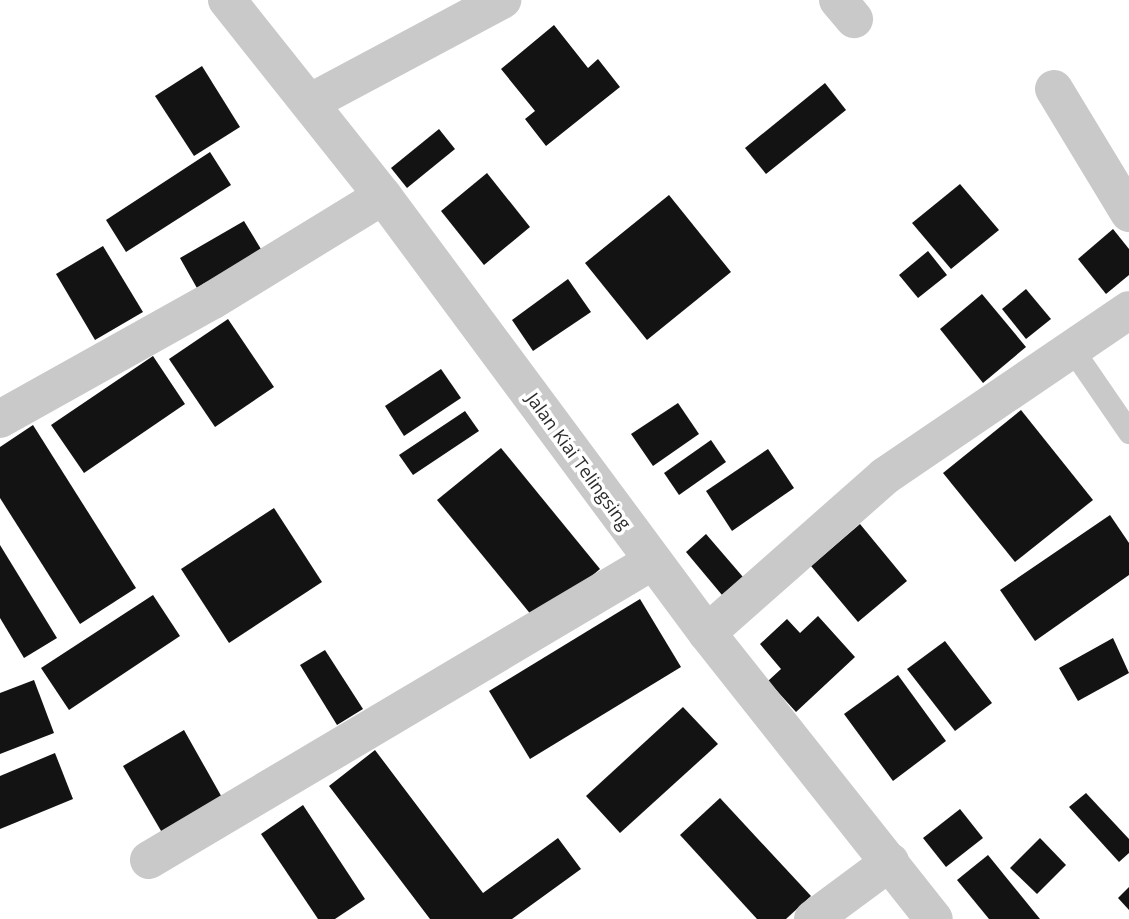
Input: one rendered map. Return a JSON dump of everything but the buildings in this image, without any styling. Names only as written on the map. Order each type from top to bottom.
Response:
[{"type":"street","name":"Jalan Kiai Telingsing","points":[[227,0],[311,102],[383,196],[707,633],[934,919]]},
{"type":"street","points":[[311,102],[502,0]]},
{"type":"street","points":[[1054,89],[1129,213]]},
{"type":"street","points":[[0,419],[213,300],[383,196]]},
{"type":"street","points":[[707,633],[885,476],[1129,310]]},
{"type":"street","points":[[149,860],[653,561]]},
{"type":"street","points":[[813,919],[890,862]]},
{"type":"lane","points":[[1072,349],[1129,432]]}]
